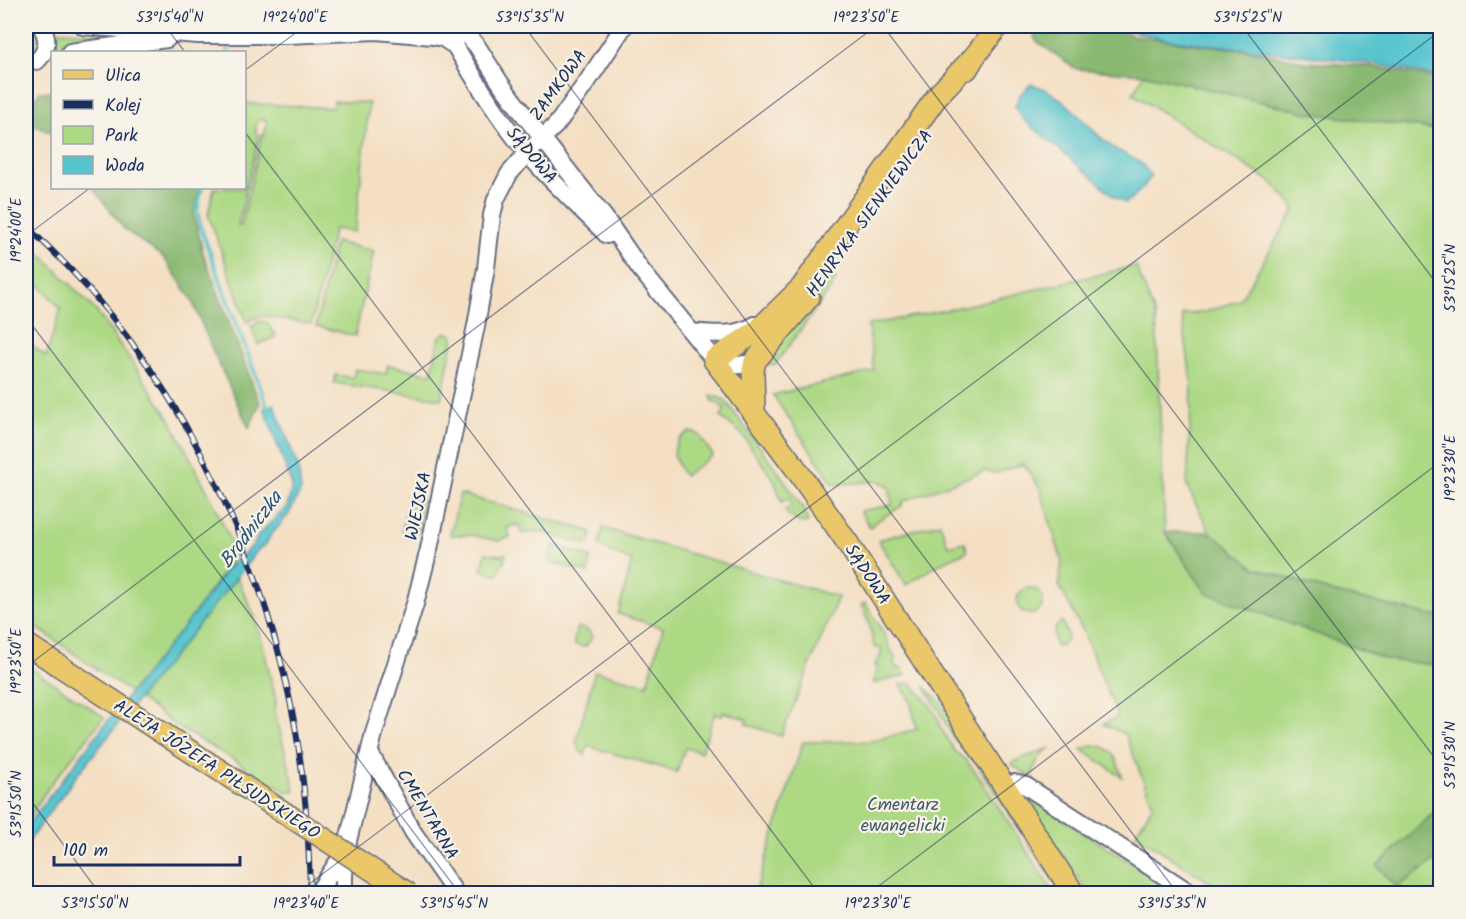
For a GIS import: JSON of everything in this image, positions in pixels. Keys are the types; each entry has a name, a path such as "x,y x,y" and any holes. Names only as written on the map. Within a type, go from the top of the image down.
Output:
{"main road":[{"name":"HENRYKA SIENKIEWICZA","path":"714,360 757,331 828,261 875,195 938,95 974,57 998,26"},
{"name":"HENRYKA SIENKIEWICZA","path":"755,361 812,294 828,261"},
{"name":"SĄDOWA","path":"714,360 754,411 847,542 1074,894"},
{"path":"754,411 753,370 755,361"},
{"name":"ALEJA JÓZEFA PIŁSUDSKIEGO","path":"26,644 409,894"}],"street":[{"path":"38,61 43,55 47,41 41,26"},
{"path":"83,26 198,35 433,32"},
{"path":"376,31 393,26"},
{"name":"SĄDOWA","path":"454,26 477,46 501,84 605,218 641,270 714,360"},
{"path":"468,26 477,46"},
{"name":"ZAMKOWA","path":"543,138 590,79 624,26"},
{"name":"SĄDOWA","path":"433,32 455,46 489,100 544,172 641,270"},
{"path":"78,51 198,35"},
{"name":"WIEJSKA","path":"344,894 346,849 374,733 415,604 429,549 476,326 492,215 502,185 509,174 543,138"},
{"name":"HENRYKA SIENKIEWICZA","path":"692,332 721,334 743,332 776,313"},
{"path":"714,360 721,364 734,366 755,361"},
{"name":"CMENTARNA","path":"370,753 413,832 456,894"},
{"path":"1006,788 1014,783 1026,786 1192,894"},
{"path":"316,894 346,849"}],"green space":[{"path":"1033,26 1108,26 1132,35 1248,50 1305,62 1369,66 1440,79 1440,130 1309,113 1144,74 1076,69 1035,40"},
{"path":"51,30 106,34 107,36 53,48"},
{"path":"26,33 36,35 40,46 33,55 26,58"},
{"path":"1144,74 1309,113 1440,130 1440,616 1339,594 1255,568 1210,532 1187,486 1192,386 1182,315 1205,312 1240,300 1295,209 1273,183 1133,94"},
{"path":"39,92 51,92 51,133 27,123"},
{"path":"334,101 369,103 355,232 334,229 311,324 263,316 247,323 208,214 214,189 246,189 246,103 333,108","holes":["262,119 267,121 264,136 262,135 241,226 238,226 259,135 256,133 256,124"]},
{"path":"94,189 200,189 194,215 203,253 260,404 249,428 191,298 164,258 124,229"},
{"path":"26,241 97,312 132,362 170,419 218,512 236,555 190,619 131,693 26,620 26,340 46,357 61,309 26,270"},
{"path":"335,242 374,251 355,336 316,326"},
{"path":"1136,266 1156,317 1165,532 1206,593 1388,660 1440,665 1440,807 1377,866 1397,887 1440,857 1440,893 1226,893 1135,834 1153,805 1125,734 1103,724 1118,717 1083,631 1059,585 1062,561 1040,489 1024,464 996,473 985,471 904,501 902,506 870,527 860,511 892,505 889,486 878,481 834,485 773,395 874,371 868,325 955,308"},
{"path":"830,278 836,278 831,288 775,365 766,365 763,361"},
{"path":"262,321 268,323 276,336 258,345 251,326"},
{"path":"444,333 449,333 454,337 441,399 334,383 336,375 353,378 355,369 386,374 388,365 431,374 439,338"},
{"path":"711,395 725,400 805,511 808,523 789,516 785,510 792,505 789,498 782,502 774,480 741,433 721,417 725,408 712,400"},
{"path":"690,432 698,434 713,455 684,476 674,454 680,439"},
{"path":"460,494 592,532 590,542 585,544 536,531 522,534 518,524 507,528 510,537 498,541 472,535 450,535"},
{"path":"409,498 425,501 418,532 413,533 402,531"},
{"path":"940,523 948,546 965,542 967,551 941,563 906,585 878,540"},
{"path":"603,528 838,597 781,736 746,724 747,719 723,712 722,716 715,713 701,752 685,748 677,772 588,746 585,755 581,752 576,743 595,671 647,685 663,628 618,614 632,561 599,545"},
{"path":"1165,532 1210,532 1255,568 1339,594 1440,616 1440,665 1388,660 1206,593"},
{"path":"553,545 591,557 588,573 550,562"},
{"path":"486,553 506,554 498,575 481,570"},
{"path":"237,577 254,615 276,700 275,712 295,790 288,793 181,729 139,698"},
{"path":"1030,588 1039,592 1043,601 1039,610 1030,614 1021,610 1017,601 1021,592"},
{"path":"865,603 881,628 896,660 893,663 897,669 901,667 906,676 873,684 877,666 875,666 882,649 874,647 869,623 861,605"},
{"path":"1062,621 1068,635 1065,644 1056,646 1054,632 1056,626"},
{"path":"577,627 588,631 592,637 583,647 575,645"},
{"path":"26,665 104,717 48,788 26,822"},
{"name":"Cmentarz ewangelicki","path":"911,683 931,706 954,750 967,761 979,777 1054,893 755,893 803,742 872,741 917,729 910,700 900,685"},
{"path":"924,686 939,700 1064,893 1061,893 975,761 953,738"},
{"path":"1095,745 1111,752 1117,760 1122,777 1081,749"},
{"path":"1050,748 1038,761 1032,778 1012,763 1015,761"},
{"path":"1031,801 1035,801 1178,893 1088,893 1028,806"},
{"path":"1440,807 1440,857 1397,887 1377,866"}],"water":[{"path":"1114,26 1415,26 1440,28 1440,77 1375,64 1164,39"},
{"path":"1031,84 1063,101 1111,146 1142,165 1151,176 1133,198 1125,203 1116,198 1023,119 1015,106 1020,95"},
{"path":"274,404 298,466 301,490 289,514 73,780 26,847 26,829 30,822 112,715 229,567 254,544 259,534 287,507 292,485 264,408"}],"waterway":[{"name":"Brodniczka","path":"228,51 229,47"},
{"name":"Brodniczka","path":"202,189 197,210 201,229 269,411"}],"railway":[{"path":"26,226 77,276 123,332 165,391 201,454 232,520 259,587 280,656 295,726 306,810 310,894"}]}
